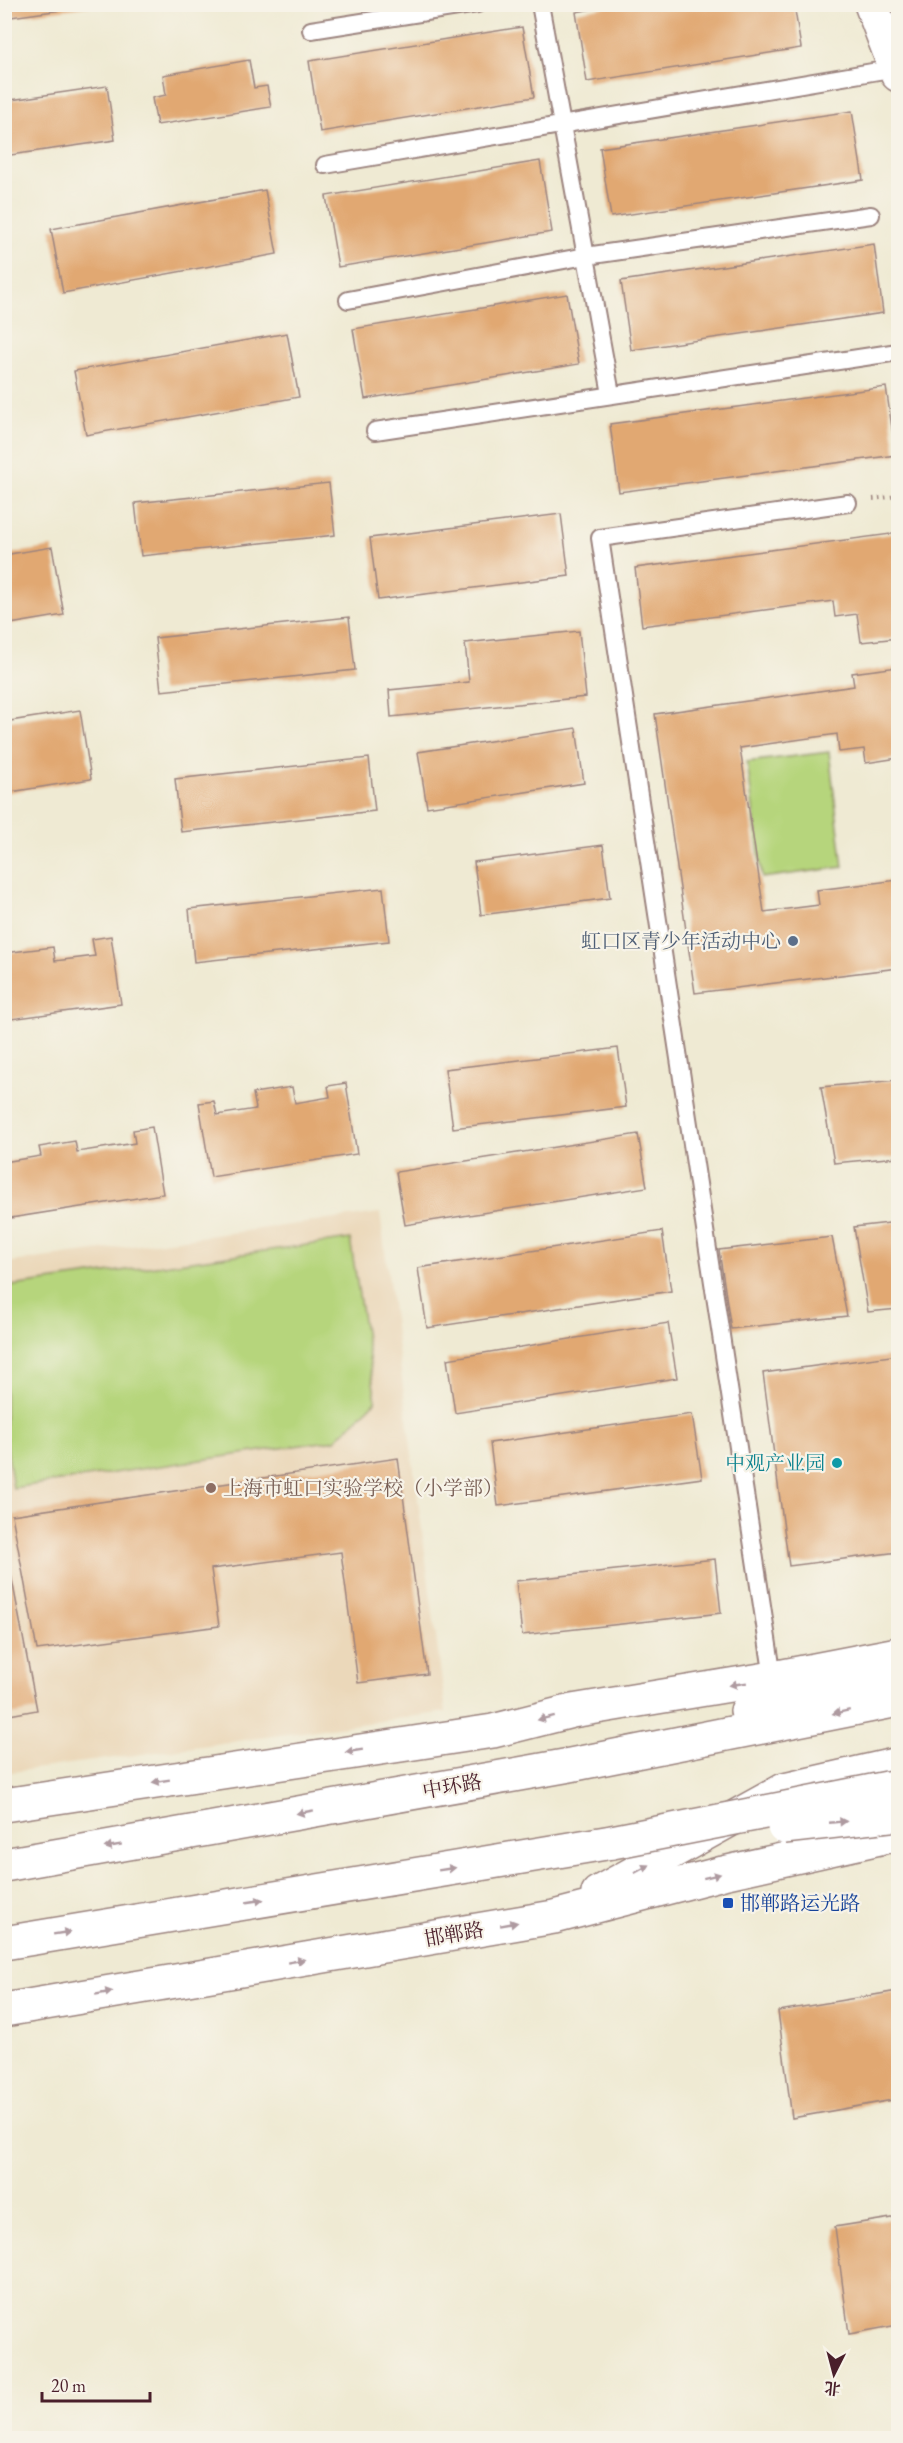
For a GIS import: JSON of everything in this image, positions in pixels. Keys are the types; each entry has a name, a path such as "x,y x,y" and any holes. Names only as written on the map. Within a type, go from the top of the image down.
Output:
{"main road":[{"path":"871,4 897,71"},
{"path":"4,1805 493,1731 572,1711 773,1678 898,1654"},
{"path":"507,1776 898,1668"},
{"name":"中环路","path":"4,1865 507,1776 898,1700"},
{"path":"554,1917 784,1790 898,1764"},
{"path":"4,1943 612,1842 898,1786"},
{"path":"612,1842 847,1822 898,1814"},
{"name":"邯郸路","path":"4,2010 554,1917 723,1873 898,1834"}],"lane":[{"path":"311,30 477,4"},
{"path":"540,4 611,394"},
{"path":"326,165 562,124 897,71"},
{"path":"348,300 586,256 871,215"},
{"path":"375,431 898,352"},
{"path":"773,1678 600,538 849,503"}],"shaded area":[{"name":"上海市虹口实验学校（小学部）","path":"380,1213 446,1712 5,1773 4,1263"}],"green space":[{"path":"829,752 843,867 762,878 747,762"},
{"path":"350,1239 376,1401 335,1440 13,1488 5,1435 5,1287"}],"building":[{"path":"4,4 90,4 90,6 4,18"},
{"path":"620,4 794,4 801,48 587,82 576,12"},
{"path":"522,27 534,97 320,132 309,61"},
{"path":"249,60 254,88 267,86 271,107 157,125 152,98 166,95 163,75"},
{"path":"107,86 115,140 4,156 4,101"},
{"path":"852,111 863,180 611,217 600,148"},
{"path":"540,161 552,232 338,267 326,196"},
{"path":"265,190 277,254 63,293 51,229"},
{"path":"874,244 883,313 631,350 621,281"},
{"path":"567,294 579,364 365,399 353,329"},
{"path":"287,333 299,397 86,435 74,371"},
{"path":"886,387 896,455 619,492 610,424"},
{"path":"329,483 335,535 141,556 135,503"},
{"path":"561,514 569,576 378,600 370,538"},
{"path":"898,533 898,638 861,642 857,614 835,617 833,601 642,626 635,568"},
{"path":"52,547 64,615 4,625 4,555"},
{"path":"349,617 355,670 161,691 155,638"},
{"path":"579,631 586,697 391,717 389,690 469,682 465,643"},
{"path":"898,667 898,758 866,763 864,749 839,752 837,734 740,748 764,912 819,905 817,890 898,880 898,968 695,993 655,714 854,686 852,673"},
{"path":"80,710 91,779 4,793 4,722"},
{"path":"576,728 584,783 427,807 418,752"},
{"path":"369,758 375,811 181,832 175,779"},
{"path":"603,845 610,898 481,915 474,862"},
{"path":"383,888 389,941 194,962 189,909"},
{"path":"111,936 121,1004 4,1020 4,953 53,947 55,961 95,956 92,939"},
{"path":"618,1048 626,1107 453,1128 445,1069"},
{"path":"898,1080 898,1157 834,1163 821,1087"},
{"path":"346,1083 357,1154 211,1177 199,1103 214,1101 217,1115 256,1109 253,1093 292,1087 295,1103 330,1097 328,1086"},
{"path":"152,1127 163,1194 4,1219 4,1162 41,1156 39,1147 75,1141 77,1152 135,1143 133,1130"},
{"path":"638,1134 647,1187 405,1225 396,1172"},
{"path":"898,1222 898,1309 868,1312 854,1227"},
{"path":"662,1231 671,1291 427,1328 418,1268"},
{"path":"832,1237 847,1316 731,1329 719,1250"},
{"path":"668,1323 677,1378 455,1413 447,1359"},
{"name":"中观产业园","path":"898,1355 898,1552 789,1566 763,1373"},
{"path":"692,1414 702,1478 498,1506 490,1443"},
{"path":"398,1458 427,1674 358,1683 341,1552 211,1569 219,1626 37,1650 12,1515"},
{"path":"4,1538 37,1710 4,1716"},
{"path":"715,1559 721,1613 522,1635 516,1581"},
{"path":"898,1991 898,2099 792,2118 778,2011"},
{"path":"898,2217 898,2325 849,2334 835,2227"}],"place":[{"name":"虹口区青少年活动中心","path":"793,941"},
{"name":"中观产业园","path":"837,1463"},
{"name":"上海市虹口实验学校（小学部）","path":"211,1488"},
{"name":"邯郸路运光路","path":"728,1903"}]}
